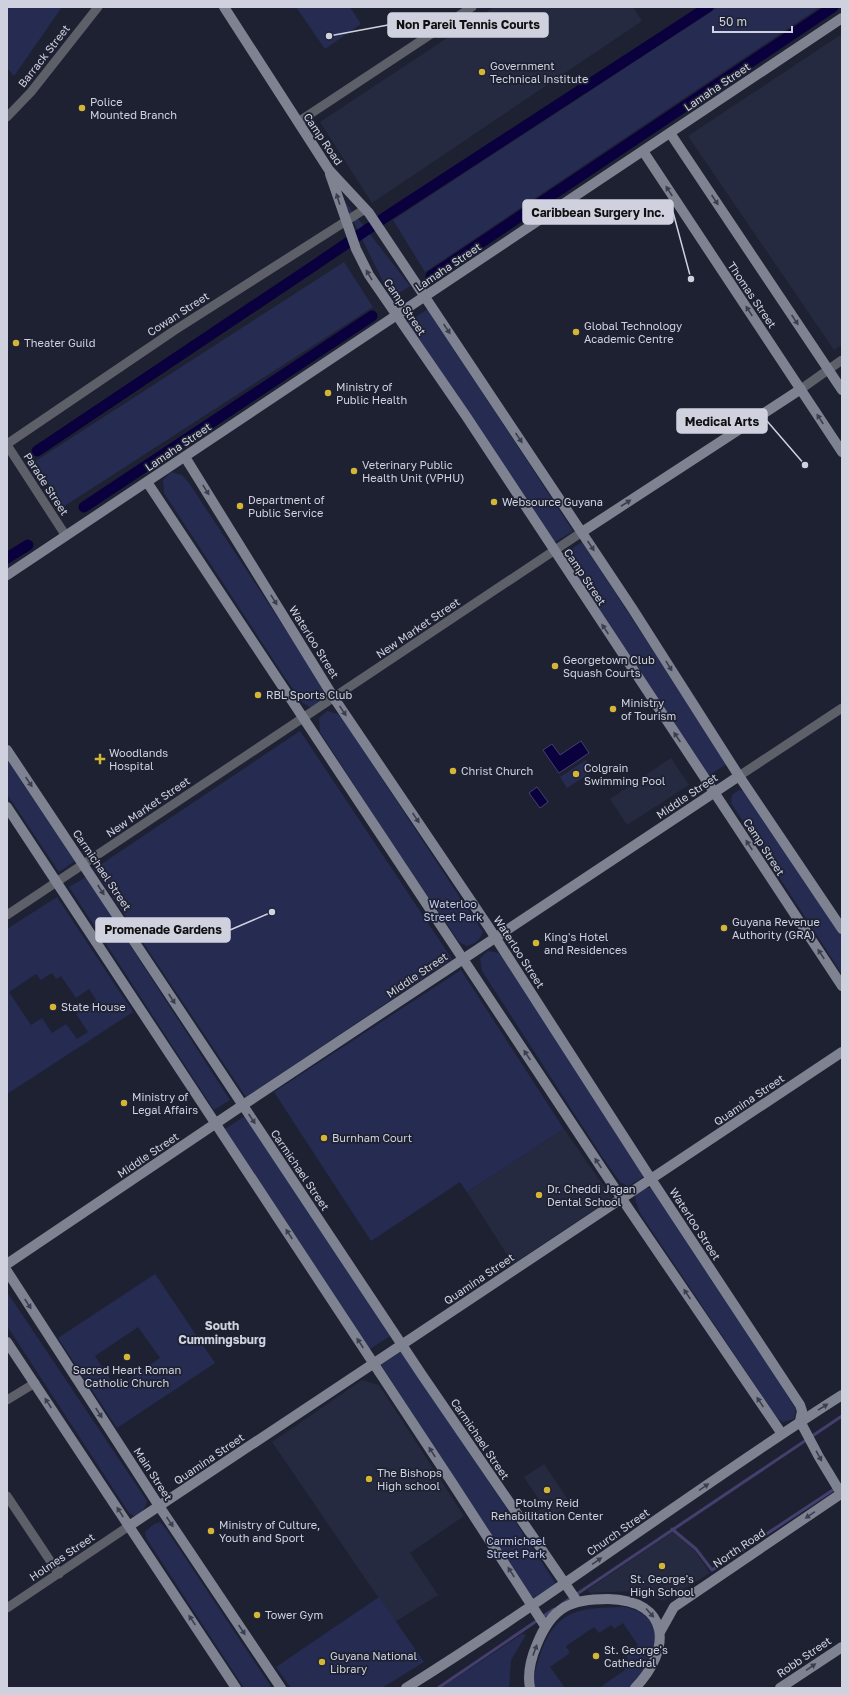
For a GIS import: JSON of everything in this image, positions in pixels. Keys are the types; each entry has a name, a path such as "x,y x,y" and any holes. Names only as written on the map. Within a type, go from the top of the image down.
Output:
{"street":[{"name":"Barrack Street","path":"7,117 32,92 98,7"},
{"name":"Camp Road","path":"224,7 329,170 367,211 423,293"},
{"path":"298,122 472,7"},
{"name":"Lamaha Street","path":"7,575 185,457 423,293 643,151 842,18"},
{"name":"Thomas Street","path":"670,133 842,390"},
{"name":"Thomas Street","path":"643,151 842,452"},
{"name":"Camp Street","path":"329,170 356,249 369,275 466,416 553,551 842,986"},
{"name":"Cowan Street","path":"7,444 175,330 347,225 367,211"},
{"name":"Camp Street","path":"423,293 632,608 739,776 842,929"},
{"name":"New Market Street","path":"7,915 842,360"},
{"name":"Parade Street","path":"7,444 66,536"},
{"name":"Waterloo Street","path":"185,457 334,698 495,938 800,1405 802,1412 800,1421"},
{"path":"147,482 622,1199 782,1434"},
{"name":"Middle Street","path":"7,1264 243,1105 842,708"},
{"name":"Carmichael Street","path":"7,750 476,1454 572,1594"},
{"path":"7,807 374,1363 542,1621"},
{"name":"Quamina Street","path":"129,1526 842,1052"},
{"name":"Main Street","path":"7,1271 159,1506 282,1688"},
{"path":"7,1342 236,1688"},
{"path":"7,1400 35,1383"},
{"name":"Church Street","path":"406,1688 416,1684 532,1605 572,1594 782,1434 842,1395"},
{"path":"800,1421 819,1457 842,1494"},
{"name":"North Road","path":"635,1688 643,1680 653,1661 660,1642 660,1632 674,1607 842,1494"},
{"path":"7,1496 59,1574"},
{"name":"Holmes Street","path":"7,1608 129,1526"},
{"path":"530,1688 529,1673 531,1661 542,1621 558,1612 572,1594 618,1599 636,1603 649,1612 655,1620 660,1632"},
{"name":"Robb Street","path":"780,1688 842,1647"}],"shaded area":[{"name":"Government Technical Institute","path":"494,7 633,7 642,21 372,203 320,122"},
{"path":"842,34 842,345 834,350 688,136"},
{"path":"581,741 589,753 559,773 543,750 552,744 560,755"},
{"path":"671,758 689,785 627,825 610,799"},
{"path":"537,787 548,802 540,808 529,793"},
{"name":"Dr. Cheddi Jagan Dental School","path":"564,1129 612,1198 513,1264 467,1192"},
{"name":"The Bishops High school","path":"362,1380 379,1385 464,1516 410,1553 438,1595 395,1622 272,1442"},
{"name":"Ptolmy Reid Rehabilitation Center","path":"544,1464 571,1504 543,1522 537,1512 544,1507 524,1477"},
{"path":"673,1532 694,1550 710,1573 664,1601 633,1591 590,1593 587,1590"}],"green space":[{"path":"7,7 62,7 14,76 7,68"},
{"path":"296,7 350,7 361,24 325,49"},
{"path":"718,7 820,7 425,272 393,220"},
{"path":"342,198 410,286 391,298"},
{"path":"344,262 373,307 63,507 34,462"},
{"path":"428,309 573,531 555,542 407,323"},
{"path":"171,472 182,475 189,483 327,693 325,699 311,708 303,703 286,679 164,493 163,480"},
{"path":"582,542 727,764 709,775 561,556"},
{"name":"Waterloo Street Park","path":"327,711 338,714 345,722 483,932 479,940 475,943 467,946 459,942 389,839 320,732 319,718"},
{"path":"300,731 452,959 246,1097 94,869"},
{"path":"7,759 75,861 59,872 7,794"},
{"name":"Colgrain Swimming Pool","path":"586,760 593,771 567,788 560,777"},
{"path":"739,790 747,792 842,936 842,974 731,803 732,795"},
{"path":"86,877 230,1100 214,1110 69,887"},
{"path":"57,897 133,1012 7,1094 7,929","holes":["52,973 56,979 61,976 76,998 89,989 96,1000 76,1014 88,1032 77,1039 66,1024 52,1033 42,1018 31,1025 9,992 36,974 41,980"]},
{"name":"Waterloo Street Park","path":"488,951 499,953 506,962 644,1172 642,1178 628,1186 620,1182 603,1158 482,971 480,958"},
{"path":"461,970 564,1129 467,1192 460,1182 371,1241 274,1092"},
{"path":"245,1116 390,1336 370,1349 225,1129"},
{"path":"644,1188 651,1188 660,1195 796,1409 794,1419 783,1422 777,1418 640,1213 635,1195"},
{"path":"155,1274 215,1363 117,1428 58,1338","holes":["138,1327 160,1358 116,1388 95,1356"]},
{"path":"7,1292 147,1501 139,1514 134,1516 129,1513 7,1326"},
{"name":"Carmichael Street Park","path":"403,1350 556,1584 533,1598 381,1365"},
{"path":"160,1522 272,1688 244,1688 146,1538 145,1532 154,1524"},
{"path":"379,1597 424,1662 382,1688 291,1688 276,1667"},
{"path":"624,1607 639,1612 649,1620 654,1630 655,1642 652,1654 646,1666 639,1678 629,1688 599,1688 625,1670 621,1664 628,1659 625,1654 638,1645 623,1623 614,1629 611,1625 599,1633 594,1627 566,1646 570,1653 550,1667 565,1688 534,1688 537,1665 547,1637 563,1619 573,1613 584,1610"},
{"path":"522,1634 526,1635 511,1660 509,1688 441,1688"}],"waterway":[{"path":"37,451 387,216 708,7"},
{"path":"431,276 833,7"},
{"path":"84,507 372,316"},
{"path":"7,558 28,545"},
{"path":"562,1604 842,1416"},
{"path":"672,1529 696,1549 712,1570 842,1484"},
{"path":"438,1688 554,1609"}],"place":[{"name":"Non Pareil Tennis Courts","path":"329,36"},
{"name":"Government Technical Institute","path":"482,72"},
{"name":"Police Mounted Branch","path":"82,108"},
{"name":"Caribbean Surgery Inc.","path":"691,279"},
{"name":"Global Technology Academic Centre","path":"576,332"},
{"name":"Theater Guild","path":"16,343"},
{"name":"Ministry of Public Health","path":"328,393"},
{"name":"Medical Arts","path":"805,465"},
{"name":"Veterinary Public Health Unit (VPHU)","path":"354,471"},
{"name":"Websource Guyana","path":"494,502"},
{"name":"Department of Public Service","path":"240,506"},
{"name":"Georgetown Club Squash Courts","path":"555,666"},
{"name":"RBL Sports Club","path":"258,695"},
{"name":"Ministry of Tourism","path":"613,709"},
{"name":"Woodlands Hospital","path":"100,759"},
{"name":"Christ Church","path":"453,771"},
{"name":"Colgrain Swimming Pool","path":"576,774"},
{"name":"Promenade Gardens","path":"272,912"},
{"name":"Guyana Revenue Authority (GRA)","path":"724,928"},
{"name":"King's Hotel and Residences","path":"536,943"},
{"name":"State House","path":"53,1007"},
{"name":"Ministry of Legal Affairs","path":"124,1103"},
{"name":"Burnham Court","path":"324,1138"},
{"name":"Dr. Cheddi Jagan Dental School","path":"539,1195"},
{"name":"Sacred Heart Roman Catholic Church","path":"127,1357"},
{"name":"The Bishops High school","path":"369,1479"},
{"name":"Ptolmy Reid Rehabilitation Center","path":"547,1490"},
{"name":"Ministry of Culture, Youth and Sport","path":"211,1531"},
{"name":"St. George's High School","path":"662,1566"},
{"name":"Tower Gym","path":"257,1615"},
{"name":"St. George's Cathedral","path":"596,1656"},
{"name":"Guyana National Library","path":"322,1662"}],"district":[{"name":"South Cummingsburg","path":"222,1333"}]}
